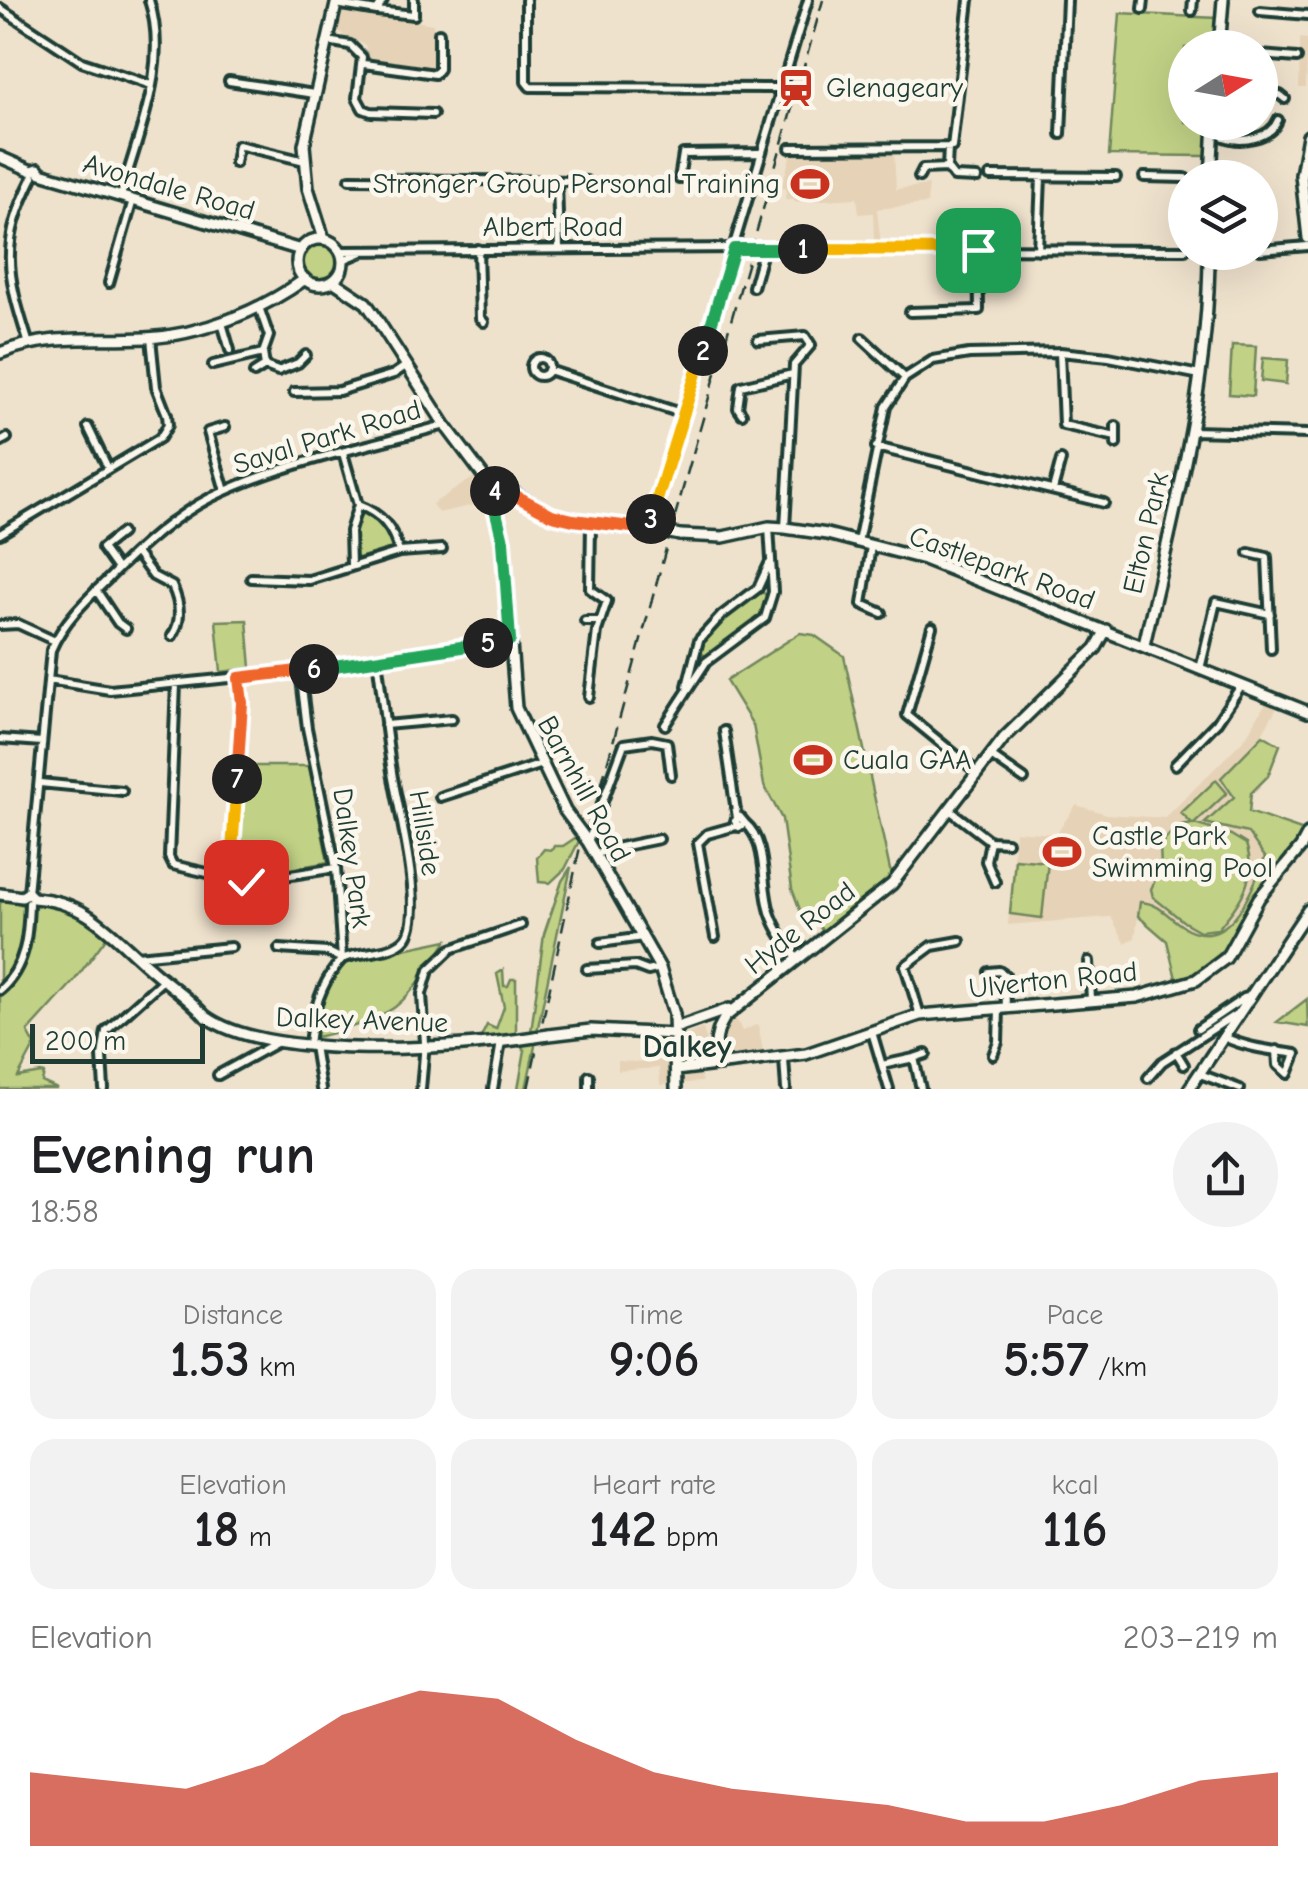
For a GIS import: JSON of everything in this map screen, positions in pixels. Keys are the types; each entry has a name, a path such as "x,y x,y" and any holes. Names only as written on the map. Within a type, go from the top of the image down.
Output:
{"street":[{"path":"121,196 152,85 159,42 149,0"},
{"path":"377,11 382,0"},
{"path":"320,239 299,253 299,270 305,279 317,285 336,278 342,255 320,239 305,161 306,130 335,1 414,15 414,0"},
{"path":"526,0 526,82 530,86 778,88"},
{"path":"648,529 734,249 778,88 808,0"},
{"path":"790,148 952,146 969,0"},
{"path":"1061,134 1067,0"},
{"path":"1192,11 1193,0"},
{"path":"1220,30 1222,0"},
{"path":"0,8 82,62 152,85"},
{"path":"1260,11 1308,14"},
{"path":"364,64 435,74 439,69 439,33"},
{"path":"327,41 358,50 364,64 357,98 362,108 372,112 432,114"},
{"path":"1278,56 1297,58"},
{"path":"229,81 314,94"},
{"path":"1278,95 1285,99"},
{"path":"1308,137 1308,238"},
{"path":"235,162 238,145 305,161"},
{"path":"948,146 948,168 954,177 977,178"},
{"path":"679,179 683,154 692,151 759,153"},
{"name":"Avondale Road","path":"0,157 34,174 243,231 299,253"},
{"path":"920,177 924,169 948,168"},
{"path":"28,342 4,242 34,174"},
{"path":"990,176 1116,177"},
{"path":"1038,250 1041,177"},
{"path":"1144,177 1168,178"},
{"path":"350,179 586,182"},
{"path":"557,181 559,248"},
{"path":"109,283 134,200"},
{"path":"1278,248 1308,246"},
{"name":"Albert Road","path":"342,255 559,248 1168,250"},
{"path":"754,287 762,248"},
{"path":"478,249 480,318 484,322"},
{"path":"910,312 979,310 978,250"},
{"name":"Elton Park","path":"1144,646 1192,431 1208,309 1208,270"},
{"name":"Barnhill Road","path":"336,278 373,313 444,425 492,486 503,541 516,708 565,811 588,842 660,968 675,1031"},
{"path":"0,352 28,342 151,338 222,322 305,279"},
{"path":"259,306 270,336 263,352 265,366"},
{"path":"222,322 230,350"},
{"path":"742,414 738,404 741,386 793,371 810,350 810,339 805,336 758,340"},
{"path":"0,534 160,438 168,425 156,387 151,338"},
{"path":"862,338 906,378"},
{"path":"213,365 263,352"},
{"path":"1060,352 1063,425 1116,440 1116,426"},
{"path":"858,543 886,407 906,378 921,366 947,356 1060,352 1110,357 1200,375"},
{"path":"254,372 265,366 278,371 306,356"},
{"path":"294,392 333,392 394,374 407,366"},
{"path":"548,370 684,414"},
{"path":"786,528 793,371"},
{"name":"Saval Park Road","path":"0,990 14,974 24,952 48,680 55,641 117,569 192,508 284,469 444,425"},
{"path":"88,427 108,468"},
{"path":"225,427 208,432 225,491"},
{"path":"1192,431 1308,434"},
{"path":"876,446 1104,503"},
{"path":"343,453 358,505 350,531 351,565"},
{"path":"1053,490 1060,460"},
{"name":"Castlepark Road","path":"492,486 552,515 591,522 722,537 769,527 786,528 945,566 1308,712"},
{"path":"358,505 388,525 399,552"},
{"path":"588,697 607,601 590,589 591,522"},
{"path":"665,725 706,662 765,618 772,592 769,527"},
{"path":"117,569 102,548 121,533"},
{"path":"871,546 862,604 882,614"},
{"path":"251,578 309,580 399,552 442,550"},
{"path":"136,553 153,576 172,586 180,618 172,636"},
{"path":"1249,553 1268,557 1272,649"},
{"path":"686,692 699,640 758,588 771,561"},
{"path":"758,588 772,592"},
{"path":"96,590 118,624 126,629"},
{"path":"1200,668 1216,602 1270,614"},
{"path":"585,621 601,622"},
{"path":"0,625 18,624 55,641"},
{"path":"932,627 907,716 978,773"},
{"name":"Hyde Road","path":"675,1031 735,1006 892,884 991,756 1024,717 1098,644 1106,630"},
{"path":"48,680 110,690 300,671 510,640"},
{"path":"694,657 706,662"},
{"name":"Hillside","path":"342,960 396,946 412,926 409,857 377,658"},
{"name":"Dalkey Park","path":"300,671 307,728 336,868 342,960 316,1004 311,1045"},
{"path":"230,880 242,703 239,678"},
{"path":"176,684 170,860 178,868 246,882 336,868"},
{"path":"1175,765 1217,722 1241,686"},
{"path":"385,725 452,719"},
{"path":"724,731 739,822 755,832 770,910 781,936 798,960"},
{"path":"0,739 42,742"},
{"path":"588,842 624,744 652,740 667,743 671,775"},
{"path":"991,756 1024,778"},
{"path":"440,797 542,764"},
{"path":"40,783 122,791"},
{"path":"951,812 990,841 1007,842"},
{"path":"715,937 698,842 739,822"},
{"name":"Ulverton Road","path":"701,1068 784,1059 920,1015 1136,996 1196,980 1219,966 1260,898 1308,834"},
{"path":"595,856 610,848 659,839"},
{"path":"990,841 986,861 995,882"},
{"name":"Dalkey Avenue","path":"0,894 59,901 84,910 216,1024 277,1042 424,1046 501,1042 591,1030 675,1031"},
{"path":"1189,1089 1308,910"},
{"path":"435,1082 421,1085 422,994 428,970 451,949 520,926"},
{"path":"600,943 643,937"},
{"path":"920,1015 905,966 932,946 960,941"},
{"path":"137,956 231,947"},
{"path":"279,949 328,952 342,960"},
{"path":"1088,961 1091,1000"},
{"path":"587,969 660,968"},
{"path":"989,972 1000,970 1005,975 998,1042 993,1055"},
{"path":"104,1089 102,1056 106,1031 164,979"},
{"path":"1198,1029 1252,996"},
{"name":"Hyde Road","path":"715,1049 716,1036 735,1006"},
{"path":"1148,1078 1176,1052 1240,1012"},
{"path":"700,1021 712,1026 716,1036"},
{"path":"675,1031 676,1089"},
{"path":"871,1031 888,1089"},
{"path":"1224,1037 1244,1046 1276,1050"},
{"path":"218,1075 277,1042"},
{"path":"493,1089 501,1042"},
{"path":"311,1045 321,1089"},
{"path":"676,1070 701,1068 715,1049"},
{"path":"715,1049 720,1061 733,1065"},
{"path":"1176,1052 1184,1065"},
{"path":"882,1066 926,1054"},
{"path":"914,1058 921,1089"},
{"path":"784,1059 786,1089"},
{"path":"1200,1074 1240,1089"},
{"path":"588,1089 589,1076"}],"shaded area":[{"path":"343,9 433,24 433,72 370,63 365,45 338,30"},
{"path":"1300,38 1308,39 1306,88 1299,88"},
{"path":"792,150 894,151 896,189 929,185 927,204 877,209 881,245 874,245 873,213 859,214 857,198 794,202 785,199 786,189 781,188"},
{"path":"476,476 489,502 438,513 432,504"},
{"path":"1268,699 1279,704 1257,743 1221,778 1234,796 1206,823 1249,833 1265,857 1256,881 1220,933 1201,936 1153,903 1140,903 1135,938 1125,943 1111,917 1008,925 1015,831 1056,834 1076,805 1107,814 1165,818 1245,738"},
{"path":"734,1013 742,1031 758,1024 764,1056 724,1058 722,1036"},
{"path":"703,1028 709,1049 698,1058 702,1082 660,1085 659,1068 618,1071 618,1061 639,1062 649,1055 668,1056 670,1035"}],"green space":[{"path":"1120,13 1216,18 1215,30 1168,30 1168,140 1207,140 1206,156 1109,155"},
{"path":"319,243 333,248 338,262 333,276 319,281 305,276 300,262 305,248"},
{"path":"1232,345 1256,346 1253,396 1229,394"},
{"path":"1263,358 1288,360 1286,384 1261,381"},
{"path":"366,511 390,532 395,547 359,558 355,551 355,529 361,513"},
{"path":"759,591 769,596 761,620 709,657 702,654 701,646 723,618"},
{"path":"247,620 251,668 221,672 216,621"},
{"name":"Cuala GAA","path":"800,633 814,635 844,656 894,875 849,909 825,934 810,914 803,918 792,889 782,819 764,785 753,725 726,681"},
{"path":"1263,735 1280,745 1268,776 1251,793 1249,812 1307,832 1267,878 1220,953 1177,983 1167,941 1138,916 1140,902 1157,907 1181,925 1212,933 1225,927 1245,903 1265,857 1248,833 1205,823 1234,797 1221,778"},
{"path":"243,766 309,766 328,862 246,877 236,874"},
{"path":"1216,780 1227,793 1194,824 1231,835 1246,844 1250,869 1240,900 1218,929 1200,931 1153,897 1151,889 1161,867 1160,846 1176,827 1192,824 1181,813"},
{"path":"580,839 565,869 550,883 539,882 537,858 544,849 552,850"},
{"path":"1015,859 1048,862 1042,918 1010,914"},
{"path":"571,867 537,1032 531,1032 544,934 562,881"},
{"path":"17,901 23,906 65,906 109,934 28,1032 35,1045 18,1077 41,1073 42,1082 57,1089 0,1089 0,902"},
{"path":"447,940 424,976 395,1007 356,1025 314,1037 323,996 347,961"},
{"path":"503,970 504,986 516,979 516,1029 514,1036 484,1040 487,1025 496,1029 504,1007 497,974"},
{"path":"1307,999 1308,1027 1277,1022"},
{"path":"536,1041 526,1089 518,1089 525,1050 517,1043"}],"railway":[{"path":"589,830 823,0"},
{"path":"528,1089 580,847"}],"place":[{"name":"Glenageary","path":"796,88"},
{"name":"Stronger Group Personal Training","path":"810,184"},
{"name":"Cuala GAA","path":"813,760"},
{"name":"Castle Park Swimming Pool","path":"1062,852"}],"district":[{"name":"Dalkey","path":"687,1046"}],"route":[{"path":"246,882 230,880 242,703 239,678 510,640 503,541 491,492 497,486 552,515 648,529 734,249 978,250"}]}
